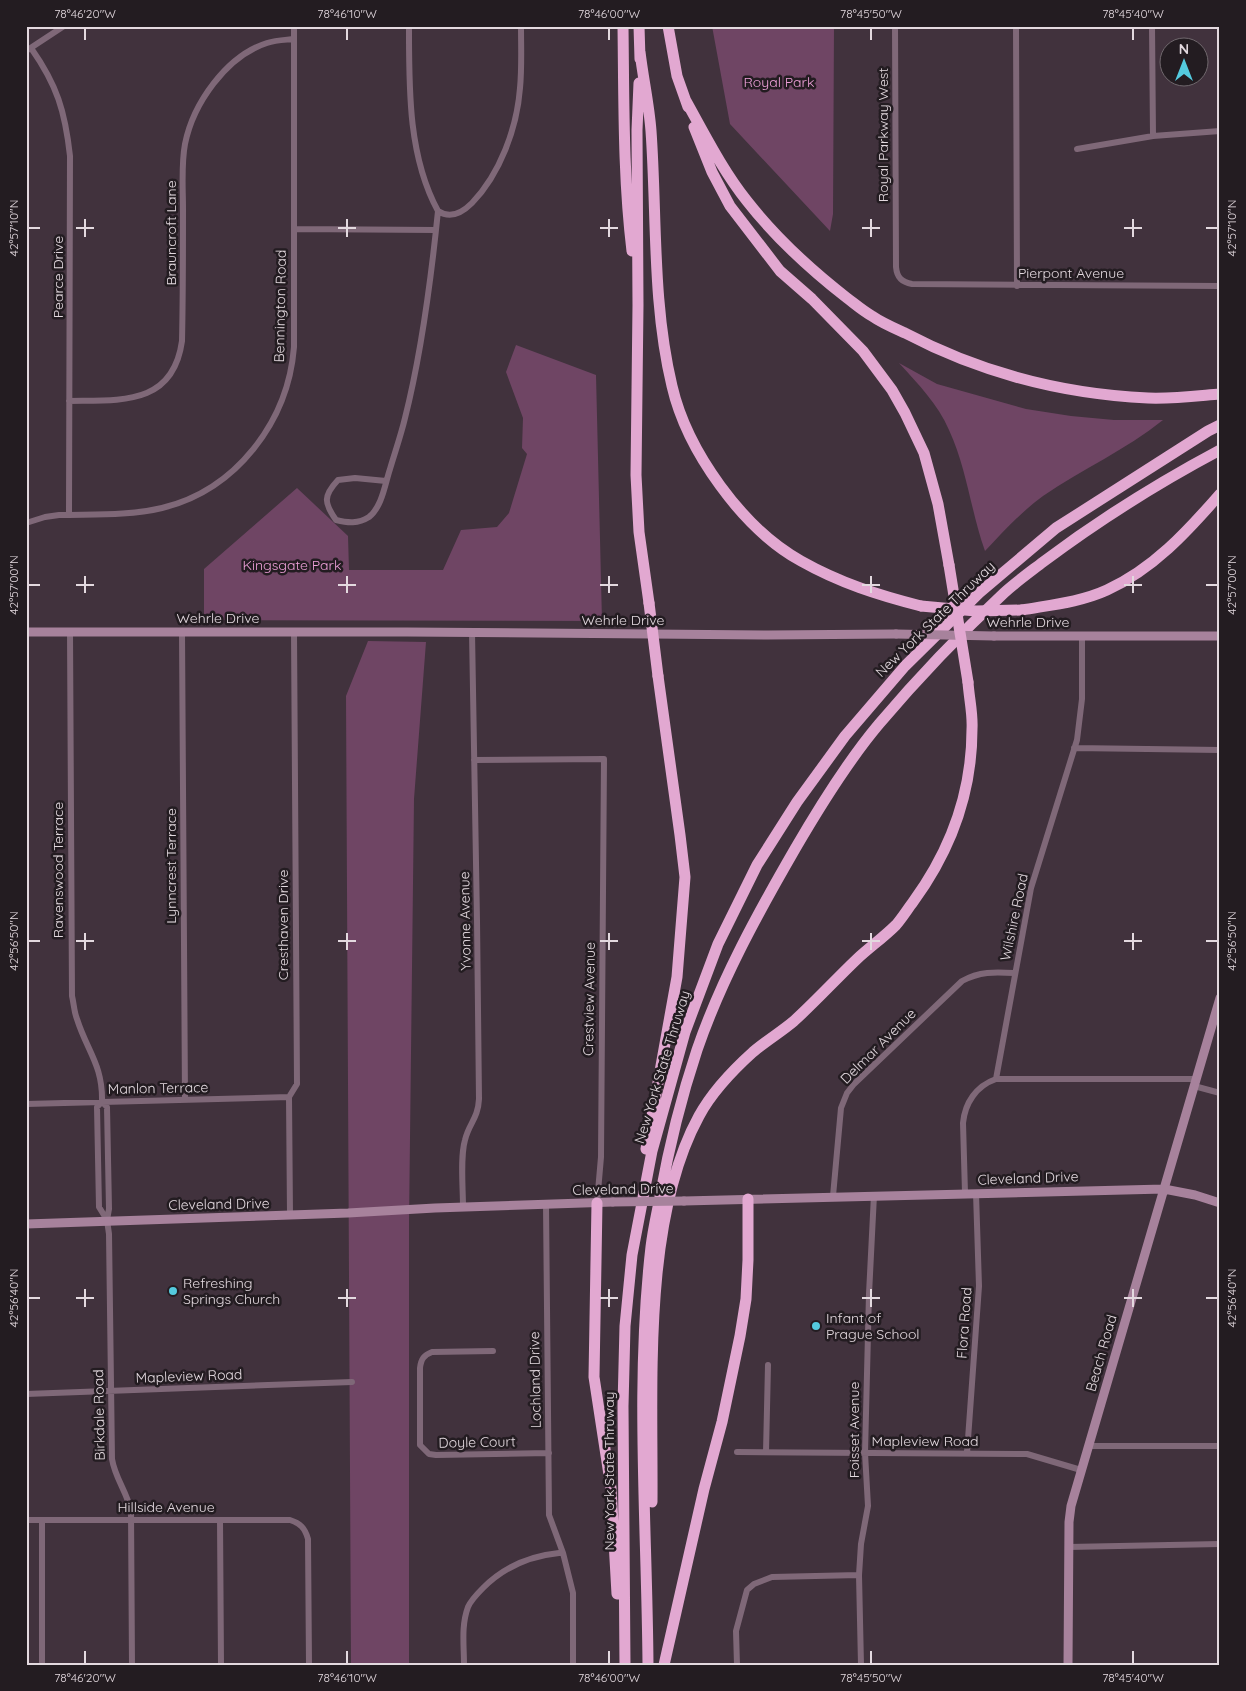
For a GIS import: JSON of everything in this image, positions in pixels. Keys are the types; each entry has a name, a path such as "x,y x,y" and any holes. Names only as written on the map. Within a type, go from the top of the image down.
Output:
{"highway":[{"path":"623,26 626,179 638,305"},
{"path":"639,26 636,475 639,532 684,877 677,977 646,1147 643,1192"},
{"path":"648,1591 652,1516 654,1310 661,1242 673,1179 686,1142 700,1114 720,1086 753,1052 793,1022 858,958 896,924 924,887 944,853 963,801 972,753 973,726 968,682 936,496 924,453 892,390 863,351 812,299 780,271 730,206 700,145 677,76 668,26"},
{"path":"640,52 650,128 664,345 672,388 685,424 704,461 721,488 768,537 800,561 841,581 875,594 921,606 976,611 1022,610 1073,601 1106,590 1139,573 1184,536 1220,494"},
{"path":"686,101 720,161 746,201 781,240 829,284 871,316 921,342 965,361 1009,376 1055,387 1108,395 1150,398 1220,394"},
{"name":"New York State Thruway","path":"623,1665 623,1406 625,1336 632,1255 652,1151 685,1032 718,944 757,865 797,802 845,736 912,659 979,593 1056,528 1220,425"},
{"name":"New York State Thruway","path":"648,1665 648,1591 642,1423 644,1340 651,1244 678,1111 695,1057 722,990 749,933 811,822 847,766 878,725 936,660 1006,591 1059,550 1142,494 1220,450"},
{"path":"664,1665 704,1489 722,1422 740,1336 746,1299 748,1199"},
{"path":"597,1203 594,1377 611,1488 623,1665"}],"street":[{"path":"29,49 64,26"},
{"name":"Bennington Road","path":"26,523 45,517 69,514 132,512 174,504 192,497 220,482 238,467 262,439 272,423 283,398 291,372 294,353 294,26"},
{"path":"409,26 411,105 415,140 430,196 438,211 443,215 454,215 468,208 486,185 505,150 514,124 520,90 520,26"},
{"name":"Royal Parkway West","path":"895,26 896,267 897,274 905,282 923,284"},
{"path":"1016,26 1017,286"},
{"path":"1152,26 1153,136"},
{"name":"Brauncroft Lane","path":"69,401 121,400 138,397 158,387 173,370 178,361 182,341 182,162 188,132 194,115 214,82 244,55 266,43 294,39"},
{"name":"Pearce Drive","path":"29,49 50,76 57,91 67,128 70,156 69,514"},
{"path":"1077,149 1153,136 1220,131"},
{"path":"386,481 355,478 338,480 328,490 327,507 336,520 353,524 370,516 380,502 405,420 412,388 426,310 438,211"},
{"path":"294,228 436,230"},
{"name":"Pierpont Avenue","path":"923,284 1220,286"},
{"name":"Wehrle Drive","path":"26,632 1220,636"},
{"name":"Ravenswood Terrace","path":"70,632 72,996 77,1020 97,1064 103,1084 102,1102 97,1107 99,1209 107,1220"},
{"name":"Lynncrest Terrace","path":"182,632 185,1100"},
{"name":"Cresthaven Drive","path":"290,1216 289,1097 296,1084 294,632"},
{"name":"Yvonne Avenue","path":"463,1207 464,1146 468,1132 476,1117 479,1099 472,632"},
{"name":"Wilshire Road","path":"996,1079 1031,888 1074,748 1082,699 1082,636"},
{"path":"1074,748 1220,750"},
{"name":"Crestview Avenue","path":"474,760 604,759 600,1157 597,1203"},
{"name":"Delmar Avenue","path":"832,1196 842,1108 847,1093 854,1084 962,981 971,976 988,972 1015,973"},
{"name":"Beach Road","path":"1068,1665 1069,1514 1220,998"},
{"path":"965,1193 964,1113 968,1103 981,1086 996,1079 1195,1082 1220,1093"},
{"name":"Manlon Terrace","path":"26,1104 289,1097"},
{"name":"Ravenswood Terrace","path":"102,1102 107,1107 107,1220"},
{"path":"98,1157 108,1157"},
{"name":"Cleveland Drive","path":"26,1224 107,1220 290,1216 546,1204 1164,1189 1220,1203"},
{"name":"Flora Road","path":"967,1453 979,1286 976,1193"},
{"name":"Foisset Avenue","path":"861,1665 859,1575 861,1544 868,1506 865,1453 874,1195"},
{"name":"Lochland Drive","path":"546,1204 549,1515 573,1593 573,1665"},
{"name":"Birkdale Road","path":"107,1220 109,1234 112,1459 117,1478 129,1500 131,1520 132,1665"},
{"name":"Doyle Court","path":"493,1351 432,1352 422,1359 420,1368 420,1445 429,1454 436,1455 549,1453"},
{"path":"766,1452 768,1365"},
{"name":"Mapleview Road","path":"26,1394 352,1382"},
{"path":"1088,1446 1220,1446"},
{"name":"Mapleview Road","path":"737,1452 1027,1454 1081,1470"},
{"name":"Hillside Avenue","path":"26,1520 290,1520 303,1527 308,1539 309,1665"},
{"path":"42,1520 42,1665"},
{"path":"220,1520 221,1665"},
{"path":"1068,1547 1220,1544"},
{"path":"464,1665 464,1625 469,1605 478,1593 489,1582 514,1565 529,1559 561,1553"},
{"path":"736,1665 736,1632 747,1590 754,1584 772,1576 859,1575"}],"green space":[{"name":"Royal Park","path":"712,26 834,26 833,214 830,231 730,124"},
{"name":"Kingsgate Park","path":"516,345 596,375 602,621 204,620 204,569 297,488 348,536 349,570 443,570 461,530 497,527 509,513 527,454 522,448 523,418 506,372"},
{"path":"899,363 937,384 1026,409 1114,420 1163,420 1134,441 1043,496 1005,529 985,551 965,475 949,430 933,403"},
{"path":"368,641 426,642 414,799 409,1223 409,1665 351,1665 346,696"}],"place":[{"name":"Refreshing Springs Church","path":"173,1291"},
{"name":"Infant of Prague School","path":"816,1326"}]}
